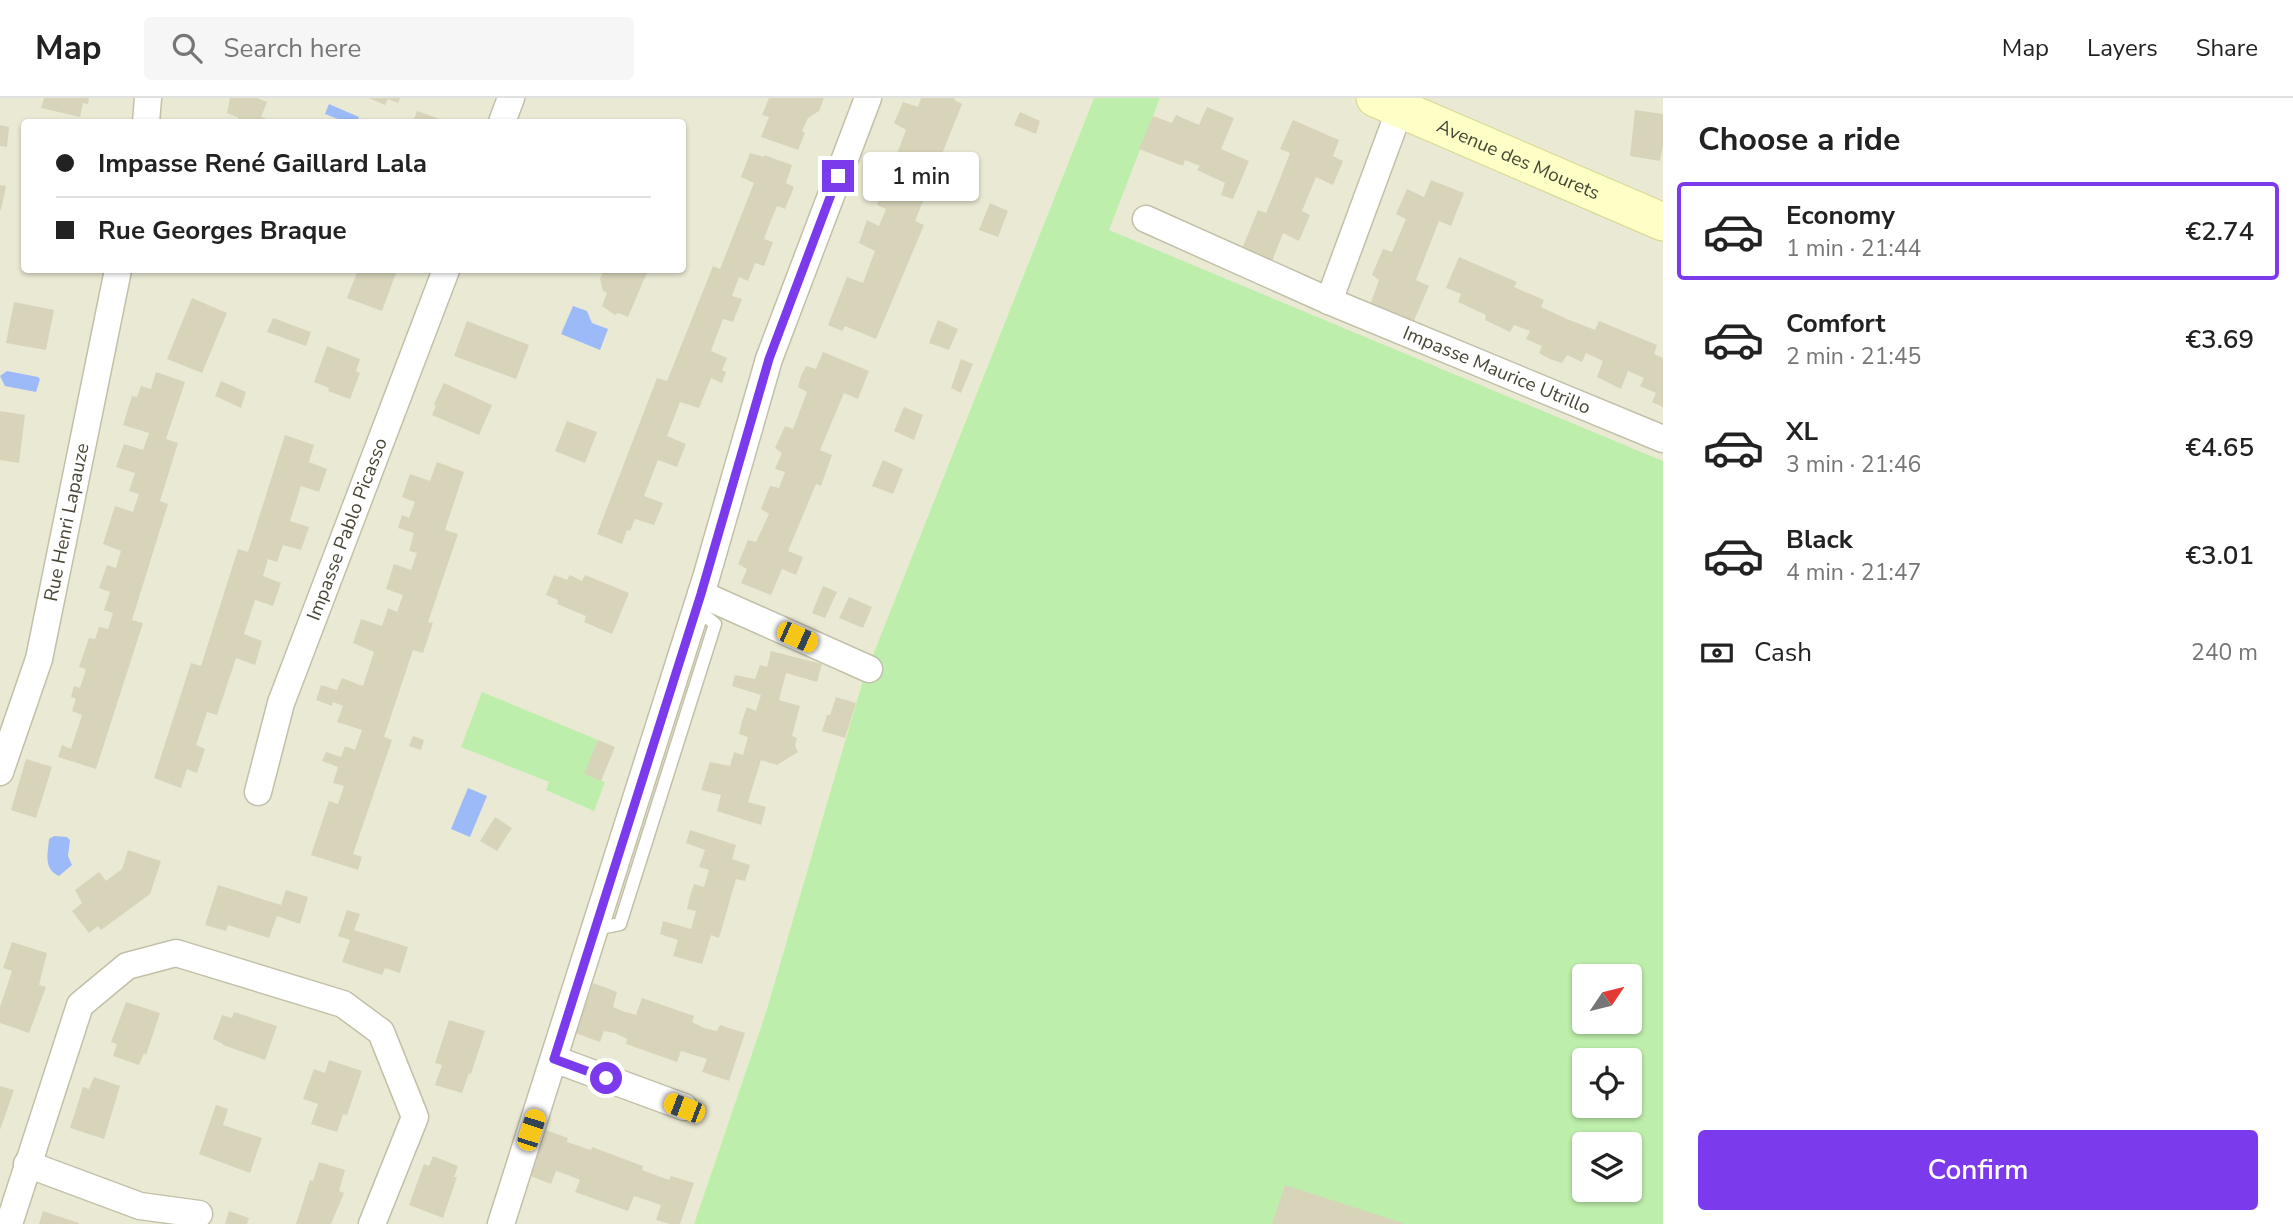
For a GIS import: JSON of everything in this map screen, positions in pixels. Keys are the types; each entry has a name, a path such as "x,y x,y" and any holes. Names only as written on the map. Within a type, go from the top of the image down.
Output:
{"main road":[{"name":"Avenue des Mourets","path":"1393,102 1663,222"}],"street":[{"path":"146,119 148,98"},
{"path":"503,119 511,98"},
{"path":"501,1224 699,601 769,359 868,98"},
{"path":"1329,301 1393,102"},
{"name":"Impasse Maurice Utrillo","path":"1146,219 1329,301 1663,439"},
{"name":"Rue Henri Lapauze","path":"0,772 39,659 117,273"},
{"name":"Impasse Pablo Picasso","path":"258,792 281,703 445,273"},
{"path":"699,601 869,669"},
{"path":"9,1224 80,1005 127,966 176,953 343,1004 381,1032 415,1116 372,1224"},
{"path":"554,1059 684,1108"},
{"path":"27,1164 140,1206 199,1214"}],"shaded area":[{"path":"0,98 1094,98 863,680 766,1012 694,1224 0,1224"},
{"path":"1160,98 1663,98 1663,461 1108,230"}],"green space":[{"path":"1094,98 1160,98 1109,230 1663,461 1663,1224 694,1224 766,1012 863,680"},
{"path":"482,692 598,740 585,774 605,782 594,811 546,790 549,782 461,747"}],"water":[{"path":"329,104 359,117 338,119 325,114"},
{"path":"573,306 587,311 592,323 608,329 600,350 561,334"},
{"path":"7,371 38,377 40,379 36,392 5,386 0,376"},
{"path":"468,788 487,796 470,837 451,829"},
{"path":"54,836 67,837 70,840 68,856 72,865 59,876 51,869 48,860 49,839"}],"building":[{"path":"44,98 89,98 88,104 83,103 80,117 41,108"},
{"path":"230,98 257,98 267,102 261,117 267,119 238,119 227,113"},
{"path":"369,98 400,98 398,103 388,99 385,105"},
{"path":"769,98 824,98 819,111 808,118 798,150 761,137 769,117 762,115"},
{"path":"921,98 955,98 954,100 962,104 915,221 924,225 876,339 845,326 842,331 828,325 847,277 863,283 875,251 859,243 867,220 879,226 886,209 877,205 883,186 871,181 880,159 894,162 906,130 894,123 903,102 918,107"},
{"path":"1207,107 1234,118 1221,149 1249,161 1233,199 1221,195 1225,183 1197,170 1200,166 1185,160 1183,166 1139,149 1153,116 1172,123 1176,115 1199,125"},
{"path":"1635,110 1663,114 1660,161 1630,156"},
{"path":"417,111 440,119 414,119"},
{"path":"1020,112 1040,121 1036,134 1014,125"},
{"path":"1293,120 1339,140 1333,156 1343,161 1333,185 1316,177 1302,211 1310,215 1299,241 1283,233 1271,264 1241,251 1258,210 1266,213 1278,184 1290,153 1280,149"},
{"path":"0,125 9,127 7,147 0,146"},
{"path":"750,153 792,165 786,183 794,187 785,209 777,206 770,223 764,239 773,242 764,266 755,263 748,281 739,277 732,296 742,299 733,322 723,319 711,351 727,358 722,370 726,372 722,383 711,378 699,408 680,402 667,436 686,444 677,467 658,460 644,496 663,503 654,525 635,519 622,544 597,534 657,378 667,381 713,266 720,269 754,183 741,177"},
{"path":"1431,180 1464,193 1451,226 1439,221 1416,280 1429,286 1413,323 1370,305 1379,280 1372,275 1383,249 1392,252 1406,219 1396,214 1407,189 1424,197"},
{"path":"0,185 6,186 1,210 0,210"},
{"path":"990,203 1008,211 998,237 979,230"},
{"path":"1459,257 1517,282 1514,287 1544,300 1541,307 1567,319 1595,330 1599,321 1657,345 1654,354 1663,358 1663,407 1652,402 1656,393 1640,386 1644,378 1628,371 1621,389 1597,377 1603,361 1586,353 1582,362 1567,355 1562,363 1550,359 1539,353 1542,346 1526,339 1530,331 1514,325 1510,332 1485,320 1486,315 1458,302 1461,294 1446,288"},
{"path":"357,273 396,273 382,311 347,298"},
{"path":"603,273 647,273 628,317 618,313 615,315 602,306 607,293 603,291 600,279"},
{"path":"192,298 227,313 202,373 167,359"},
{"path":"14,302 54,310 46,350 6,343"},
{"path":"273,318 311,332 306,346 267,332"},
{"path":"938,320 958,329 949,350 929,343"},
{"path":"467,321 529,345 516,379 454,356"},
{"path":"327,346 360,359 356,371 360,373 350,399 328,391 329,388 314,382"},
{"path":"823,352 869,371 858,399 844,393 820,450 832,455 821,486 816,484 788,551 803,557 796,575 782,569 771,595 741,583 747,569 738,564 748,540 756,542 769,514 761,509 770,486 779,488 785,472 775,469 782,453 775,448 785,426 793,429 807,392 798,387 801,376 806,366 816,369"},
{"path":"961,359 973,364 961,393 951,388"},
{"path":"156,372 185,382 166,439 178,443 160,501 168,504 132,620 143,623 96,769 58,757 62,745 71,749 82,715 72,711 76,699 71,697 74,686 80,688 86,669 79,667 89,638 95,639 99,627 108,629 113,613 104,610 110,592 99,588 107,565 116,568 121,551 103,544 115,506 133,512 139,494 129,491 135,473 116,467 124,444 143,450 149,433 123,425 132,396 137,397 141,386 151,389"},
{"path":"221,381 246,392 241,408 215,396"},
{"path":"444,383 492,405 479,435 432,415"},
{"path":"904,407 923,415 914,440 894,431"},
{"path":"0,411 25,415 19,463 0,460"},
{"path":"567,421 597,432 585,463 555,451"},
{"path":"285,435 314,445 309,462 327,469 319,492 301,486 290,521 309,527 301,550 283,545 277,562 268,559 263,576 281,583 273,606 255,600 244,634 262,641 255,665 236,658 217,715 207,712 196,745 205,749 197,773 187,769 181,788 154,778 191,663 201,666 238,549 248,552"},
{"path":"883,460 903,469 893,494 872,486"},
{"path":"437,462 464,472 445,530 458,534 428,622 433,623 423,653 413,650 384,737 392,740 353,854 362,857 358,870 311,855 329,801 338,804 344,786 333,783 338,767 322,761 326,752 341,757 345,746 355,750 362,730 337,722 343,706 333,702 332,706 316,700 321,685 337,690 342,678 363,686 374,652 353,643 361,619 382,626 388,608 397,612 403,595 386,589 394,564 411,570 417,553 409,551 414,533 398,528 402,515 409,518 415,502 402,497 410,474 430,481"},
{"path":"554,575 567,580 570,575 582,581 585,575 629,593 612,634 584,622 586,616 557,604 558,600 546,595"},
{"path":"823,586 837,592 825,618 812,613"},
{"path":"849,597 872,607 863,628 839,618"},
{"path":"771,651 822,664 817,682 786,673 779,700 800,706 792,736 797,738 795,746 798,752 777,765 761,760 748,802 766,807 761,825 717,811 721,795 701,790 710,762 730,766 734,752 743,755 748,737 739,734 742,721 747,707 756,711 761,695 732,686 735,675 755,679 760,665 767,667"},
{"path":"836,697 856,703 845,738 822,731"},
{"path":"413,736 424,740 421,750 409,746"},
{"path":"598,740 615,747 601,781 584,774"},
{"path":"26,759 52,767 36,818 11,810"},
{"path":"495,817 512,828 497,851 480,841"},
{"path":"690,830 736,845 732,859 750,865 745,881 736,879 719,938 711,935 702,964 673,956 678,940 660,934 663,921 691,929 696,911 687,909 690,896 694,884 704,887 709,870 699,867 705,850 686,843"},
{"path":"128,850 161,861 150,894 101,930 98,926 89,933 72,911 82,903 75,890 99,872 106,881 122,869"},
{"path":"218,885 281,905 286,890 308,897 300,924 277,916 269,938 228,925 226,931 205,925"},
{"path":"347,910 360,914 354,930 408,947 400,973 385,968 382,975 342,962 350,940 338,936"},
{"path":"12,942 47,953 39,985 46,987 29,1033 0,1023 0,1007 12,971 3,968"},
{"path":"593,983 617,992 613,1007 622,1011 636,1015 642,998 694,1016 692,1022 704,1028 717,1031 720,1025 745,1033 729,1081 702,1072 707,1059 681,1051 677,1062 626,1044 627,1039 615,1033 604,1031 600,1042 575,1033"},
{"path":"126,1002 160,1013 146,1055 144,1053 139,1065 113,1056 117,1044 111,1042"},
{"path":"234,1012 277,1026 265,1060 213,1039 222,1015 232,1018"},
{"path":"449,1020 485,1031 462,1093 435,1085 442,1065 435,1063"},
{"path":"329,1060 362,1071 347,1115 343,1114 337,1132 311,1124 318,1104 303,1099 314,1069 325,1073"},
{"path":"94,1077 120,1086 104,1139 70,1128 83,1087 89,1089"},
{"path":"0,1086 14,1090 0,1130"},
{"path":"216,1105 228,1109 223,1125 262,1138 250,1173 199,1154"},
{"path":"543,1129 568,1138 567,1142 591,1150 592,1147 643,1166 642,1170 669,1180 671,1176 694,1183 680,1224 656,1220 661,1205 634,1196 628,1211 575,1192 580,1180 568,1175 556,1171 551,1184 528,1175"},
{"path":"433,1156 458,1166 443,1218 409,1205 424,1164 429,1166"},
{"path":"319,1162 345,1170 339,1191 344,1193 331,1224 296,1224 310,1180 313,1181"},
{"path":"1285,1185 1403,1223 1403,1224 1272,1224"},
{"path":"43,1211 79,1223 79,1224 39,1224"},
{"path":"229,1211 249,1218 247,1224 225,1224"}],"route":[{"path":"606,1078 554,1059 701,594 769,359 838,176"}]}
